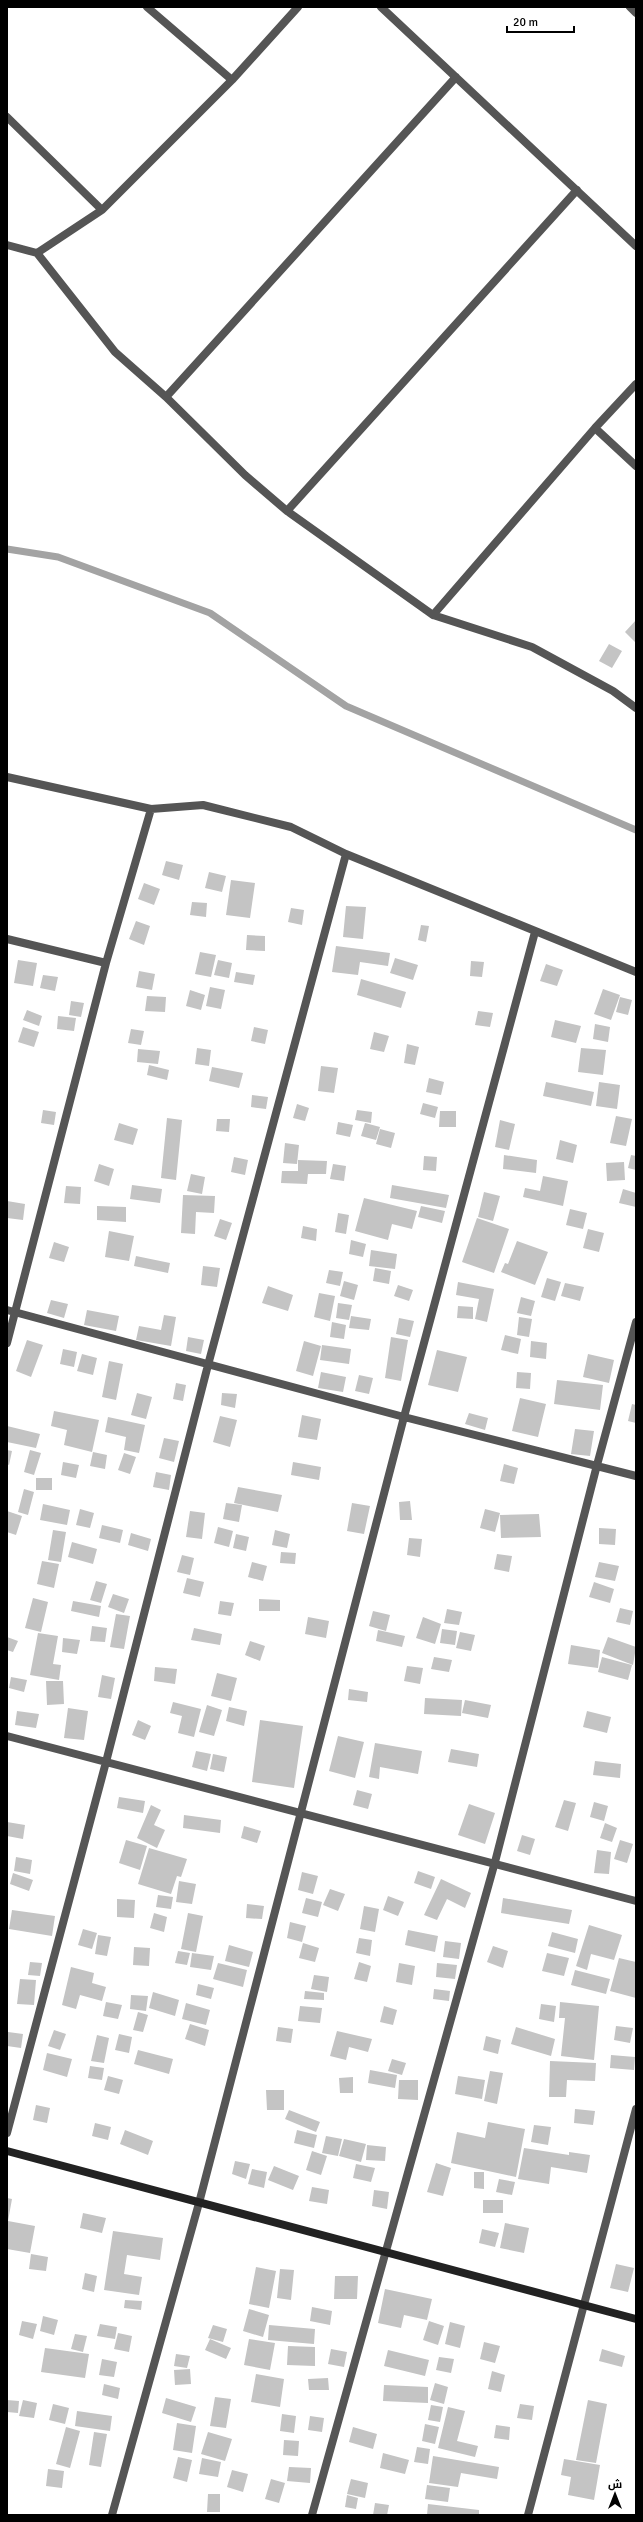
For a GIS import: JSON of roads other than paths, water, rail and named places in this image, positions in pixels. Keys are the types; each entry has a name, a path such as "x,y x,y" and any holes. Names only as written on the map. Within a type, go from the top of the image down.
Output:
{"street":[{"path":"147,7 232,80"},
{"path":"37,253 102,210 232,80 298,7"},
{"path":"381,7 636,246"},
{"path":"630,7 636,13"},
{"path":"166,397 456,77"},
{"path":"7,117 102,210"},
{"path":"288,511 577,190"},
{"path":"7,245 37,253 115,352 166,397 245,475 288,511 433,615 532,647 613,691 636,708"},
{"path":"433,615 595,428 636,384"},
{"path":"595,428 636,466"},
{"path":"7,777 151,809 203,805 291,827 346,854 636,972"},
{"path":"7,1343 11,1310 106,963 151,809"},
{"path":"7,2133 106,1762 208,1365 346,854"},
{"path":"112,2515 199,2203 404,1417 535,932"},
{"path":"7,939 106,963"},
{"path":"11,1310 208,1365 636,1476"},
{"path":"312,2515 384,2252 495,1862 596,1465 636,1322"},
{"path":"7,1736 495,1862 636,1901"},
{"path":"528,2515 586,2304 636,2109"},
{"path":"7,2150 199,2203 586,2304 636,2319"}],"waterway":[{"path":"7,549 58,557 210,613 346,706 636,830"}]}
